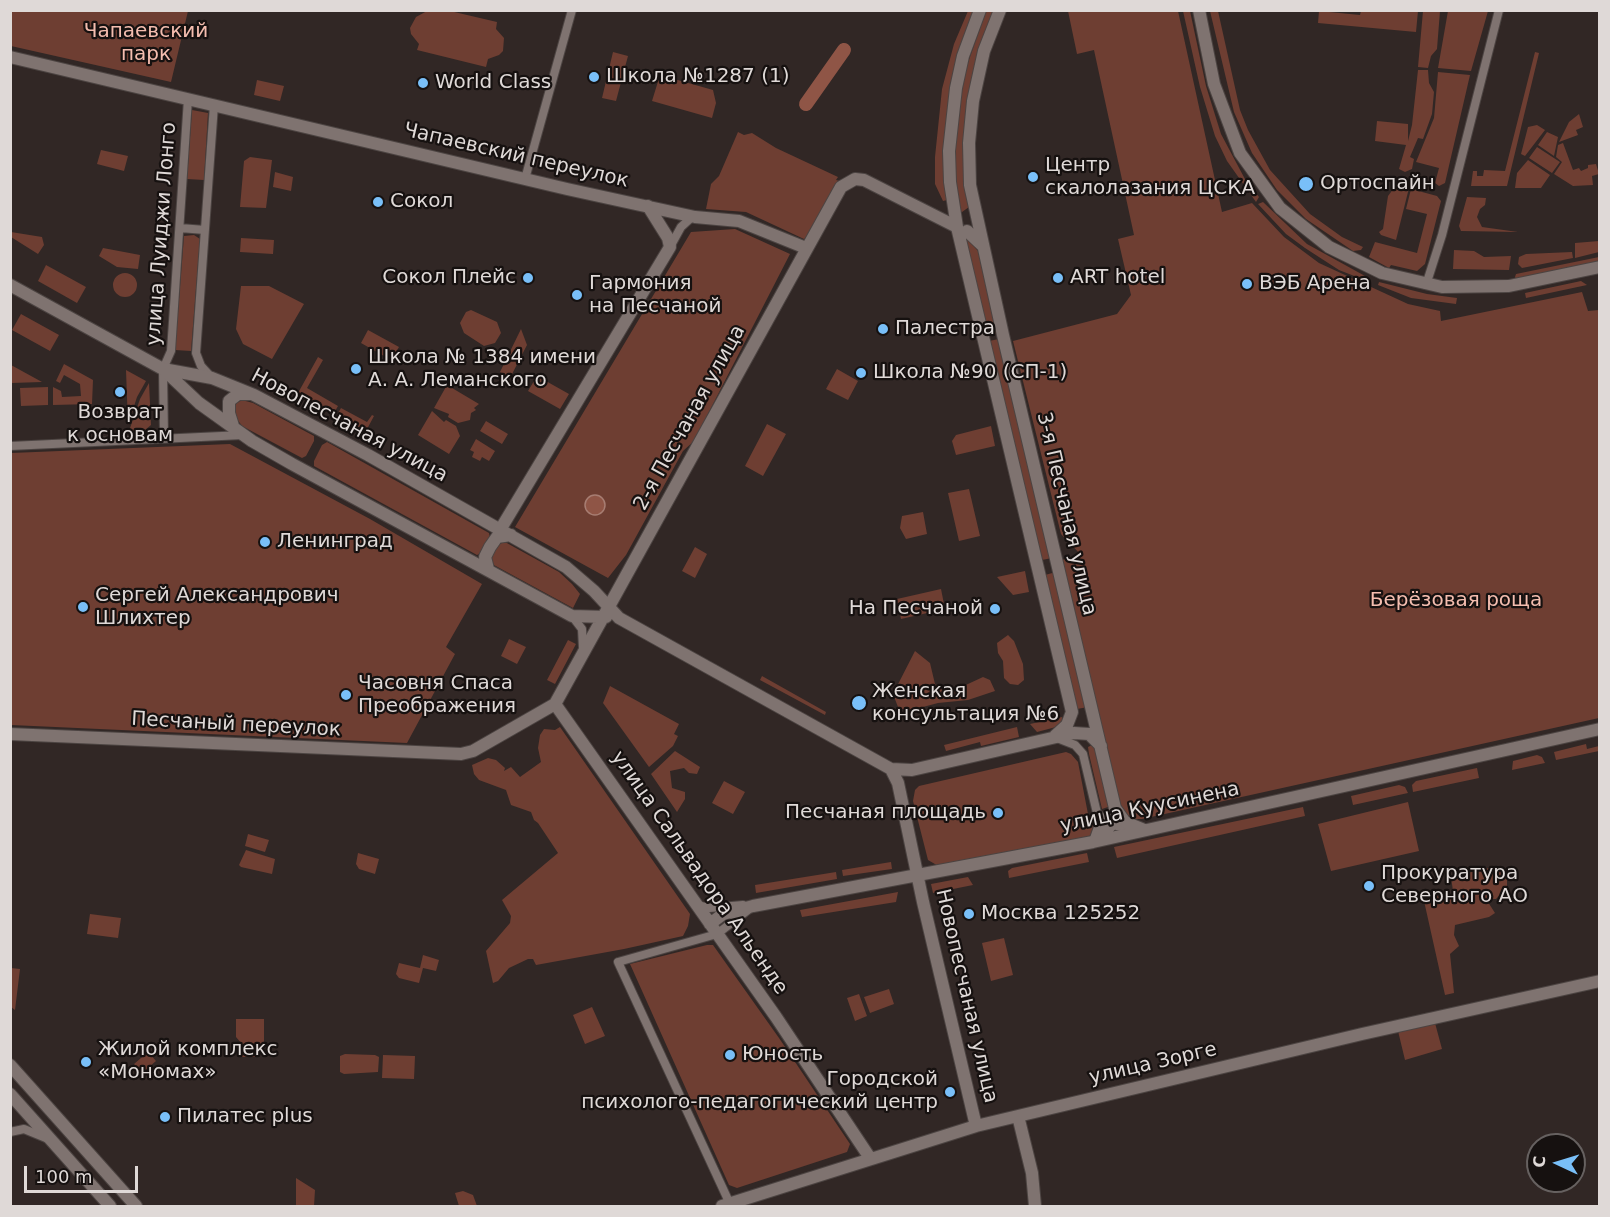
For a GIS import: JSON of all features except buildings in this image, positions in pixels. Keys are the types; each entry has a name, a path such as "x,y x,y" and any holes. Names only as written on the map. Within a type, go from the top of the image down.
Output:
{"street":[{"path":"525,179 572,10"},
{"name":"3-я Песчаная улица","path":"981,10 963,56 956,88 949,151 951,194 962,229 1072,712 1067,725 1054,737"},
{"name":"3-я Песчаная улица","path":"1000,10 984,51 973,101 969,167 974,204 1101,746"},
{"path":"1199,10 1214,84 1240,153 1267,193 1295,223 1329,247 1382,273 1426,285 1465,288 1507,286 1599,267"},
{"path":"1426,285 1442,235 1499,10"},
{"name":"Чапаевский переулок","path":"10,57 692,217 739,221 806,248"},
{"name":"улица Луиджи Лонго","path":"164,437 163,369 171,351 188,99"},
{"path":"212,378 201,366 196,353 214,105"},
{"path":"806,248 841,187 855,179 864,180 962,229 983,246"},
{"path":"930,214 938,215 946,212 951,194"},
{"path":"962,229 974,204"},
{"path":"648,206 668,238 670,247"},
{"path":"488,569 485,557 490,547 497,537 506,533 681,227 692,217"},
{"path":"180,228 205,230"},
{"name":"2-я Песчаная улица","path":"604,611 806,248"},
{"name":"Новопесчаная улица","path":"10,285 163,369 192,397 238,432 572,616"},
{"name":"Новопесчаная улица","path":"163,369 212,378 254,395 506,533 566,567 604,611"},
{"path":"10,446 238,432 229,413 229,401 238,394 254,395"},
{"path":"555,704 604,611"},
{"path":"583,650 584,634 572,616 604,611 891,769 904,771 922,768 1054,737 1087,733 1101,746 1115,808 1125,822 1142,830"},
{"name":"Песчаный переулок","path":"10,734 460,754 473,751 555,704"},
{"name":"улица Сальвадора Альенде","path":"555,704 776,1017 870,1158"},
{"name":"улица Куусинена","path":"713,929 723,914 753,906 1093,842 1599,729"},
{"path":"1054,737 1075,745 1083,754 1097,813 1098,827 1093,842"},
{"path":"900,791 906,778 922,768"},
{"path":"891,769 900,791 917,875"},
{"path":"1093,842 1111,825 1115,808"},
{"path":"1097,813 1111,825 1142,830"},
{"name":"Новопесчаная улица","path":"917,875 976,1126"},
{"path":"694,903 709,908 732,905 753,906"},
{"path":"713,929 618,962 726,1205"},
{"name":"улица Зорге","path":"726,1205 976,1126 1362,1034 1599,981"},
{"path":"10,1065 136,1206"},
{"path":"10,1094 110,1206"},
{"path":"1018,1116 1032,1173 1035,1206"},
{"path":"10,1132 24,1129 43,1136 56,1146"},
{"path":"110,1175 143,1206"},
{"path":"93,1187 104,1206"}],"green space":[{"name":"Чапаевский парк","path":"11,10 188,11 171,82 11,46"},
{"path":"427,11 450,11 497,22 496,29 504,38 503,51 488,59 486,67 417,50 419,44 411,34 410,28 416,17"},
{"path":"968,11 976,11 970,25 947,200 943,201 935,184 935,157 942,89 954,44"},
{"path":"986,11 995,11 978,52 968,100 964,143 969,207 962,212 959,211 955,196 955,135 964,74"},
{"name":"Берёзовая роща","path":"1068,11 1178,11 1222,212 1252,203 1284,237 1319,263 1408,304 1440,311 1441,321 1582,292 1588,311 1599,310 1599,718 1142,819 1133,819 1125,813 1120,805 1062,560 1081,555 1061,534 1013,341 1117,314 1131,295 1118,239 1134,235 1094,50 1077,54"},
{"path":"1183,11 1190,11 1206,86 1221,134 1246,181 1259,197 1256,202 1227,161 1215,136 1200,87"},
{"path":"1210,11 1218,11 1240,110 1270,170 1310,214 1342,237 1363,247 1361,250 1353,251 1306,219 1277,190 1252,153 1234,112"},
{"path":"1319,11 1360,15 1361,11 1418,11 1416,32 1318,23"},
{"path":"1423,11 1440,11 1437,49 1431,56 1428,68 1418,67"},
{"path":"1448,11 1488,11 1471,71 1438,68"},
{"path":"613,52 628,56 616,101 602,98"},
{"path":"1535,52 1539,53 1507,186 1471,186 1473,171 1477,171 1477,176 1483,176 1484,170 1505,171"},
{"path":"1418,70 1428,70 1429,83 1434,92 1432,114 1423,139 1418,138 1410,157 1414,159 1412,169 1405,172 1399,169 1406,145 1375,141 1377,121 1408,124 1408,141"},
{"path":"1438,72 1470,75 1445,183 1439,186 1435,183 1439,168 1416,162 1434,118"},
{"path":"660,75 713,90 716,103 712,118 652,101"},
{"path":"257,80 284,86 280,101 254,95"},
{"path":"192,110 208,113 204,180 187,179"},
{"path":"1579,114 1583,127 1576,130 1578,135 1559,142 1569,122"},
{"path":"1537,125 1545,130 1525,156 1521,154 1528,127"},
{"path":"738,132 744,135 752,133 776,148 838,177 836,180 840,181 811,235 804,239 746,212 706,209 711,184 719,176"},
{"path":"1547,132 1558,137 1554,156 1538,145"},
{"path":"1563,143 1573,170 1579,168 1581,171 1588,168 1588,165 1596,164 1599,174 1592,176 1593,185 1573,186 1554,174 1562,162 1556,157 1558,145"},
{"path":"1537,147 1560,162 1552,173 1529,158"},
{"path":"101,150 128,156 124,171 97,164"},
{"path":"250,157 272,160 266,208 240,207 244,161"},
{"path":"1528,160 1550,175 1541,188 1515,188 1517,173"},
{"path":"275,172 293,177 291,191 273,187"},
{"path":"1400,185 1409,188 1396,240 1381,235 1379,232 1383,229 1388,196 1394,188"},
{"path":"1411,189 1437,196 1441,201 1425,264 1417,271 1391,265 1389,268 1369,257 1375,242 1417,253 1427,214 1406,209"},
{"path":"1467,197 1486,198 1485,205 1480,209 1477,217 1482,227 1518,232 1461,231 1459,226"},
{"path":"1263,202 1307,244 1365,276 1367,281 1339,270 1286,234 1258,204"},
{"path":"735,229 790,254 694,441 683,451 626,555 608,578 515,527 691,232"},
{"path":"11,232 42,237 44,245 38,254 11,237"},
{"path":"194,235 200,239 191,351 175,350 184,236"},
{"path":"964,235 978,251 998,333 988,336"},
{"path":"241,238 274,240 273,254 240,252"},
{"path":"1599,241 1599,252 1575,258 1575,243"},
{"path":"103,248 140,255 138,269 117,267 99,256"},
{"path":"1454,250 1474,251 1484,257 1511,256 1509,270 1453,269"},
{"path":"1572,252 1573,258 1522,268 1518,264 1519,257 1526,254"},
{"path":"1599,257 1599,264 1516,279 1515,277 1516,274"},
{"path":"46,265 86,287 77,303 38,281"},
{"path":"125,273 130,274 136,280 136,290 130,296 125,297 120,296 114,290 113,285 114,280 120,274"},
{"path":"1581,281 1587,285 1526,298 1525,293"},
{"path":"1379,282 1427,294 1457,298 1456,304 1411,298 1378,285"},
{"path":"241,286 269,286 304,304 272,359 243,344 236,329"},
{"path":"471,310 497,322 501,333 495,343 484,346 464,333 460,323 466,312"},
{"path":"21,314 59,335 50,351 12,330"},
{"path":"521,329 527,345 510,378 500,372"},
{"path":"368,330 399,347 391,360 361,343"},
{"path":"999,339 1052,558 1042,560 989,341"},
{"path":"318,357 323,360 307,388 338,406 334,413 298,393"},
{"path":"64,364 93,380 92,404 53,405 53,387 61,391 62,397 81,396 80,384 64,375 60,383 56,381"},
{"path":"11,365 42,382 11,383"},
{"path":"837,369 858,381 848,400 826,389"},
{"path":"126,370 146,381 137,397 128,425"},
{"path":"537,376 569,394 560,409 528,391"},
{"path":"149,383 151,425 145,430 129,431 140,399"},
{"path":"447,385 479,404 471,413 470,420 458,423 448,417 449,414 434,408"},
{"path":"48,387 48,405 21,406 20,388"},
{"path":"242,400 253,403 314,436 314,441 306,456 302,458 242,426 234,415 235,404"},
{"path":"341,408 367,422 372,415 374,416 366,431 337,415"},
{"path":"432,411 444,422 446,420 456,426 460,436 449,454 418,435"},
{"path":"486,421 508,434 502,444 480,431"},
{"path":"767,424 786,434 763,476 745,466"},
{"path":"991,426 995,446 956,455 952,441 956,435"},
{"path":"476,439 495,451 489,461 482,457 480,461 472,457 474,452 470,450"},
{"path":"327,442 489,533 490,538 481,553 477,555 314,466 322,445"},
{"path":"230,444 370,519 482,584 446,647 455,654 407,743 11,725 11,453"},
{"path":"969,489 980,536 959,541 948,493"},
{"path":"923,512 927,534 906,539 900,528 902,516"},
{"path":"505,542 559,572 572,584 580,594 573,608 492,564 491,557 499,544"},
{"path":"695,547 707,554 695,578 682,571"},
{"path":"1025,571 1029,592 1013,595 997,577"},
{"path":"1056,572 1088,707 1077,709 1045,575"},
{"path":"941,589 945,609 901,619 897,599"},
{"path":"1008,635 1014,641 1023,664 1024,680 1018,685 1010,684 1004,678 1003,661 998,653 997,643"},
{"path":"509,639 526,647 517,664 501,656"},
{"path":"568,640 576,644 555,684 547,680"},
{"path":"915,651 930,663 935,684 942,690 955,690 983,677 990,680 995,691 968,700 938,703 908,711 898,707 893,694"},
{"path":"762,676 826,712 825,715 760,680"},
{"path":"610,686 679,724 674,734 678,736 673,746 649,767 603,703"},
{"path":"1062,717 1063,723 1037,732 1030,724"},
{"path":"560,727 690,914 688,926 683,936 624,949 536,965 533,959 528,959 509,968 498,981 493,983 486,951 510,923 511,916 502,900 558,853 534,820 531,812 511,805 506,790 479,780 474,774 472,765 488,758 496,760 505,768 504,771 511,767 520,777 541,762 538,748 540,735 544,729 555,730"},
{"path":"1017,727 1019,737 981,746 980,742 946,751 944,745"},
{"path":"1586,744 1587,749 1599,746 1599,751 1556,760 1554,752"},
{"path":"1092,745 1097,749 1111,806 1102,809 1089,754 1088,747"},
{"path":"675,751 700,767 697,774 689,773 684,768 670,771 672,788 685,792 685,799 677,812 651,774"},
{"path":"1066,752 1078,762 1088,814 1093,825 1092,836 940,867 928,860 913,801 915,790 919,786"},
{"path":"1537,755 1542,757 1545,763 1512,770 1513,761"},
{"path":"1477,768 1479,778 1413,792 1412,785 1416,781"},
{"path":"724,781 745,792 733,814 712,803"},
{"path":"1399,785 1405,787 1408,793 1353,805 1351,796"},
{"path":"1408,802 1419,851 1331,871 1318,824"},
{"path":"1303,807 1305,816 1117,858 1114,847"},
{"path":"248,834 269,840 265,852 245,846"},
{"path":"246,850 275,859 272,874 241,867 239,865"},
{"path":"358,853 379,859 375,874 359,869 356,864"},
{"path":"1087,853 1089,862 1009,878 1008,871 1012,868"},
{"path":"891,862 892,869 843,876 842,870"},
{"path":"1497,866 1507,872 1507,887 1496,899 1486,899 1495,913 1489,917 1455,925 1454,935 1459,946 1450,954 1454,993 1445,995 1422,892 1435,893 1441,900 1450,899 1453,891 1451,877"},
{"path":"836,872 837,879 756,893 755,885"},
{"path":"968,877 973,885 933,893 931,884"},
{"path":"898,892 896,902 802,917 800,910"},
{"path":"90,914 121,918 118,938 87,934"},
{"path":"1004,938 1013,975 991,981 982,943"},
{"name":"Юность","path":"713,945 779,1038 850,1144 847,1152 737,1188 729,1185 630,964"},
{"path":"423,955 439,960 436,971 423,968 419,983 399,978 396,974 399,963 420,968"},
{"path":"11,968 20,969 15,1010 11,1007"},
{"path":"889,989 894,1004 870,1013 864,997"},
{"path":"859,994 867,1016 855,1021 847,998"},
{"path":"592,1007 605,1036 585,1044 573,1015"},
{"path":"236,1019 264,1019 264,1048 258,1057 242,1057 242,1044 236,1037"},
{"path":"1435,1023 1442,1049 1405,1060 1398,1031"},
{"path":"148,1052 156,1061 142,1073 134,1064"},
{"path":"345,1054 379,1057 378,1072 344,1074 340,1072 340,1056"},
{"path":"383,1055 415,1056 414,1079 382,1078"},
{"path":"296,1178 315,1190 314,1206 296,1206"},
{"path":"463,1191 473,1195 477,1206 459,1206 455,1193"}],"shaded area":[{"path":"595,495 602,498 605,505 602,512 595,515 588,512 585,505 588,498"}],"waterway":[{"path":"806,104 844,50"}],"place":[{"name":"Школа №1287 (1)","path":"594,77"},
{"name":"World Class","path":"423,83"},
{"name":"Центр скалолазания ЦСКА","path":"1033,177"},
{"name":"Ортоспайн","path":"1306,184"},
{"name":"Сокол","path":"378,202"},
{"name":"Сокол Плейс","path":"528,278"},
{"name":"ART hotel","path":"1058,278"},
{"name":"ВЭБ Арена","path":"1247,284"},
{"name":"Гармония на Песчаной","path":"577,295"},
{"name":"Палестра","path":"883,329"},
{"name":"Школа № 1384 имени А. А. Леманского","path":"356,369"},
{"name":"Школа №90 (СП-1)","path":"861,373"},
{"name":"Возврат к основам","path":"120,392"},
{"name":"Ленинград","path":"265,542"},
{"name":"Сергей Александрович Шлихтер","path":"83,607"},
{"name":"На Песчаной","path":"995,609"},
{"name":"Часовня Спаса Преображения","path":"346,695"},
{"name":"Женская консультация №6","path":"859,703"},
{"name":"Песчаная площадь","path":"998,813"},
{"name":"Прокуратура Северного АО","path":"1369,886"},
{"name":"Москва 125252","path":"969,914"},
{"name":"Юность","path":"730,1055"},
{"name":"Жилой комплекс «Мономах»","path":"86,1062"},
{"name":"Городской психолого-педагогический центр","path":"950,1092"},
{"name":"Пилатес plus","path":"165,1117"}]}
